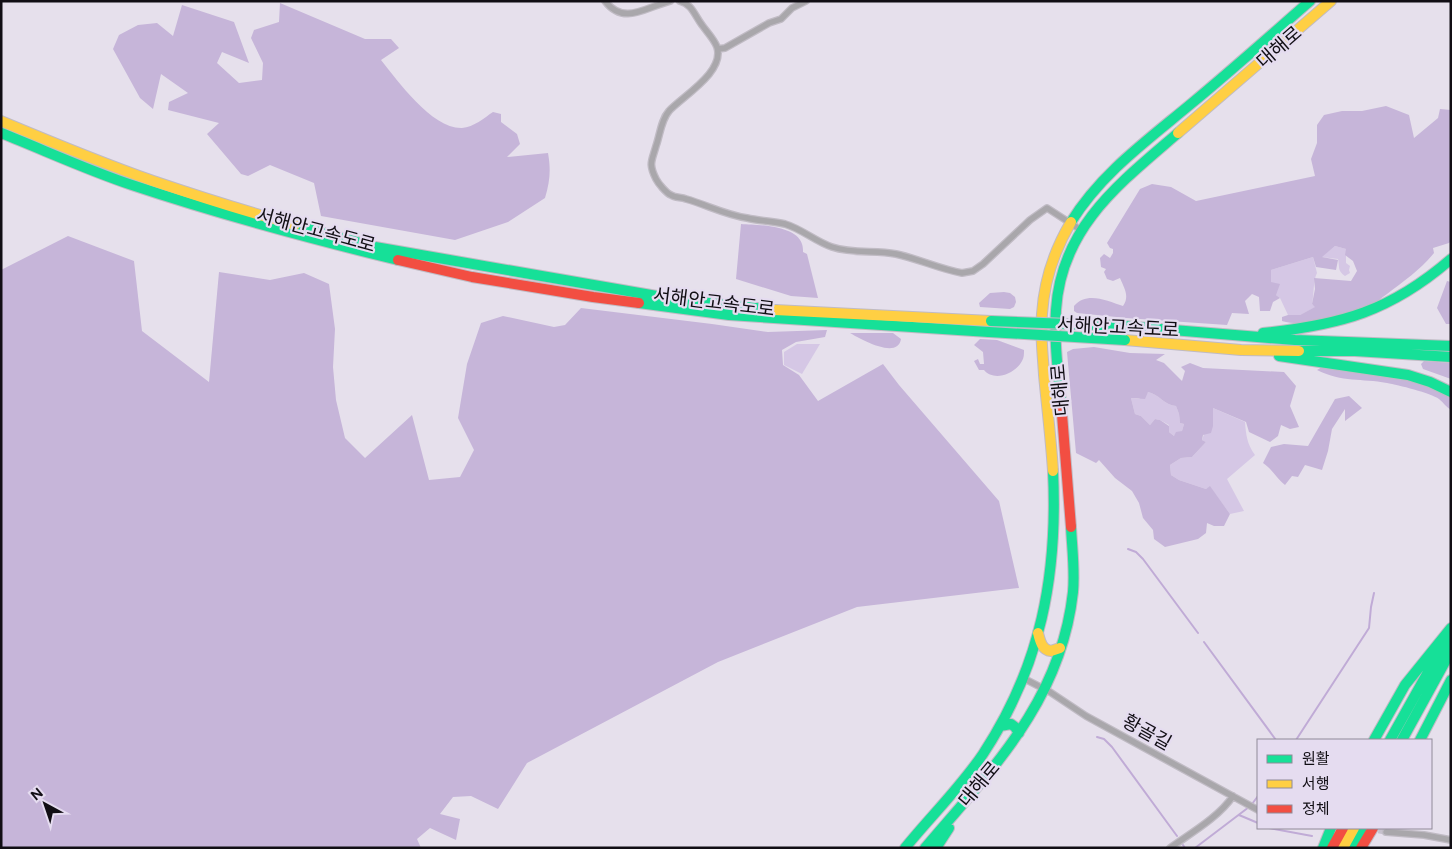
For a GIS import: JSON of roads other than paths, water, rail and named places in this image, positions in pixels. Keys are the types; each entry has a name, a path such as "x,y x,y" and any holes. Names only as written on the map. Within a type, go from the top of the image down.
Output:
{"highway":[{"name":"대해로","path":"905,848 966,776 1000,726 1023,678 1038,632 1049,584 1053,555 1054,523 1054,491 1042,346 1042,312 1048,280 1060,244 1071,223 1091,193 1113,170 1310,1"},
{"name":"대해로","path":"925,848 975,790 1019,734 1044,689 1060,648 1072,600 1073,569 1070,498 1058,371 1056,314 1059,285 1081,230 1098,205 1124,179 1331,1"},
{"name":"서해안고속도로","path":"1,121 153,181 249,212 375,247 674,299 760,309 1124,326 1295,340 1451,346"},
{"name":"서해안고속도로","path":"1,133 130,184 315,240 472,277 593,297 728,316 1125,340 1241,350 1347,351 1451,357"},
{"path":"1240,335 1324,325 1376,309 1426,280 1451,259"},
{"path":"1241,350 1408,375 1431,382 1451,392"},
{"path":"1375,739 1405,685 1451,628"},
{"path":"1038,632 1040,642 1044,648 1054,652 1060,648"},
{"path":"1391,739 1451,635"},
{"path":"1403,739 1451,651"},
{"path":"1411,739 1451,665"},
{"path":"1421,739 1451,680"},
{"path":"1000,726 1007,723 1012,724 1019,734"},
{"path":"936,848 975,790"},
{"path":"1323,848 1331,829"},
{"path":"1332,848 1342,829"},
{"path":"1342,848 1353,829"},
{"path":"1351,848 1361,829"},
{"path":"1360,848 1372,829"}],"street":[{"path":"605,1 614,10 623,14 641,11 667,2"},
{"path":"680,1 692,8 699,22 718,49 717,60 705,80 668,112 651,160 651,168 657,181 671,195 686,198 729,214 775,221 792,226 831,247 844,250 896,254 962,273 973,271 983,264 1030,220 1047,208 1081,230"},
{"path":"718,49 725,48 762,26 781,19 792,8 806,1"},
{"name":"황골길","path":"1023,678 1086,716 1256,809"},
{"path":"1170,848 1227,806 1233,796"},
{"path":"1386,832 1424,835 1451,840"}],"waterway":[{"path":"1128,549 1136,552 1143,559 1198,633"},
{"path":"1297,739 1369,628 1374,593"},
{"path":"1204,642 1275,739"},
{"path":"1097,737 1104,739 1112,747 1177,836"},
{"path":"1252,804 1257,797"},
{"path":"1195,848 1249,807"},
{"path":"1239,815 1257,823"},
{"path":"1274,829 1312,836"}],"tunnel":[{"path":"1370,829 1386,832"}]}
